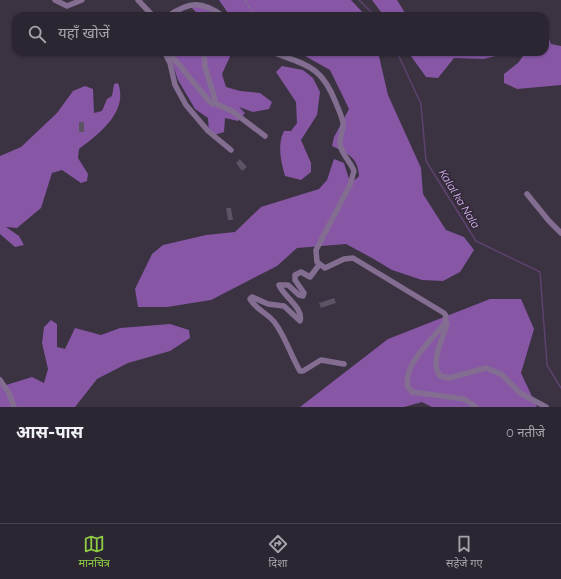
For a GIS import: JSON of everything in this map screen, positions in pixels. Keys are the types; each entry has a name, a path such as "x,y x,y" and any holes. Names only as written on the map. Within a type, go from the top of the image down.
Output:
{"street":[{"path":"55,0 67,6 82,0"},
{"path":"138,0 149,12"},
{"path":"175,12 188,4 195,3 214,12"},
{"path":"166,56 170,64 172,79 186,105 208,131 231,150"},
{"path":"172,56 209,101 232,111 265,136"},
{"path":"204,56 205,67 215,99 214,104"},
{"path":"284,56 304,63 315,70 330,90 342,120 343,128 340,144 353,168 354,176 316,250 315,255 318,265"},
{"path":"527,194 561,233"},
{"path":"318,265 325,268 344,259 353,258 377,274 406,289 444,313 447,324 437,358 437,370 440,376 449,378 480,368 491,370 502,376 520,393 546,407"},
{"path":"318,265 310,277 301,272 295,275 295,280 304,293 303,296 299,295 289,285 281,284 279,286 296,308 301,317 300,321 284,306 268,304 252,297 250,299 258,309 275,324 300,371 303,371 321,360 344,364"},
{"path":"446,316 445,323 418,356 409,374 407,385 412,392 464,399 476,407"},
{"path":"0,380 9,393 14,407"}],"path":[{"path":"246,0 252,12"}],"shaded area":[{"path":"219,0 351,0 362,12 227,12"},
{"path":"372,0 397,0 404,12 381,12"},
{"path":"195,5 207,8 210,12 196,12 192,8"},
{"path":"549,39 551,44 561,46 561,85 517,89 504,83 504,74 518,63 523,56 549,56"},
{"path":"174,56 230,56 222,74 226,87 240,91 260,93 272,102 269,109 253,112 239,107 245,113 238,121 225,118 224,132 214,135 209,132 208,118 195,109 178,80 172,62"},
{"path":"305,56 379,56 388,95 421,168 423,194 446,230 464,237 474,250 460,272 443,281 422,280 392,270 346,244 297,248 277,266 211,300 167,307 138,307 135,289 152,254 163,245 206,235 235,232 261,207 319,189 327,180 334,159 344,163 349,179 355,180 359,176 356,164 351,156 332,146 334,137 349,109 330,70"},
{"path":"411,56 496,56 484,59 454,58 438,78 426,77"},
{"path":"282,66 303,70 313,78 320,92 317,115 301,140 311,163 311,172 301,180 285,176 281,159 280,147 284,131 291,131 297,123 296,102 276,72"},
{"path":"118,83 120,93 116,112 103,129 79,149 78,158 88,174 87,181 81,183 62,170 52,173 41,208 17,228 6,227 19,236 24,245 15,247 0,234 0,156 21,147 57,113 73,91 85,86 93,89 94,113 102,111 107,99 112,96 114,84"},
{"path":"490,299 521,299 534,329 521,373 537,407 432,407 422,402 404,407 300,407 388,339"},
{"path":"51,320 57,324 57,347 65,349 75,328 101,335 120,328 170,324 189,330 190,338 170,351 128,363 97,379 75,407 0,407 0,385 3,386 32,377 44,383 48,369 42,343 44,327"}],"building":[{"path":"79,122 84,122 84,132 79,132"},
{"path":"240,159 247,167 242,171 236,163"},
{"path":"226,208 231,208 233,220 228,220"},
{"path":"334,298 336,303 321,308 319,303"}],"waterway":[{"name":"Kalal ka Nala","path":"359,0 371,12"},
{"name":"Kalal ka Nala","path":"399,56 421,104 426,161 476,241 540,272 547,365 561,388"}]}
